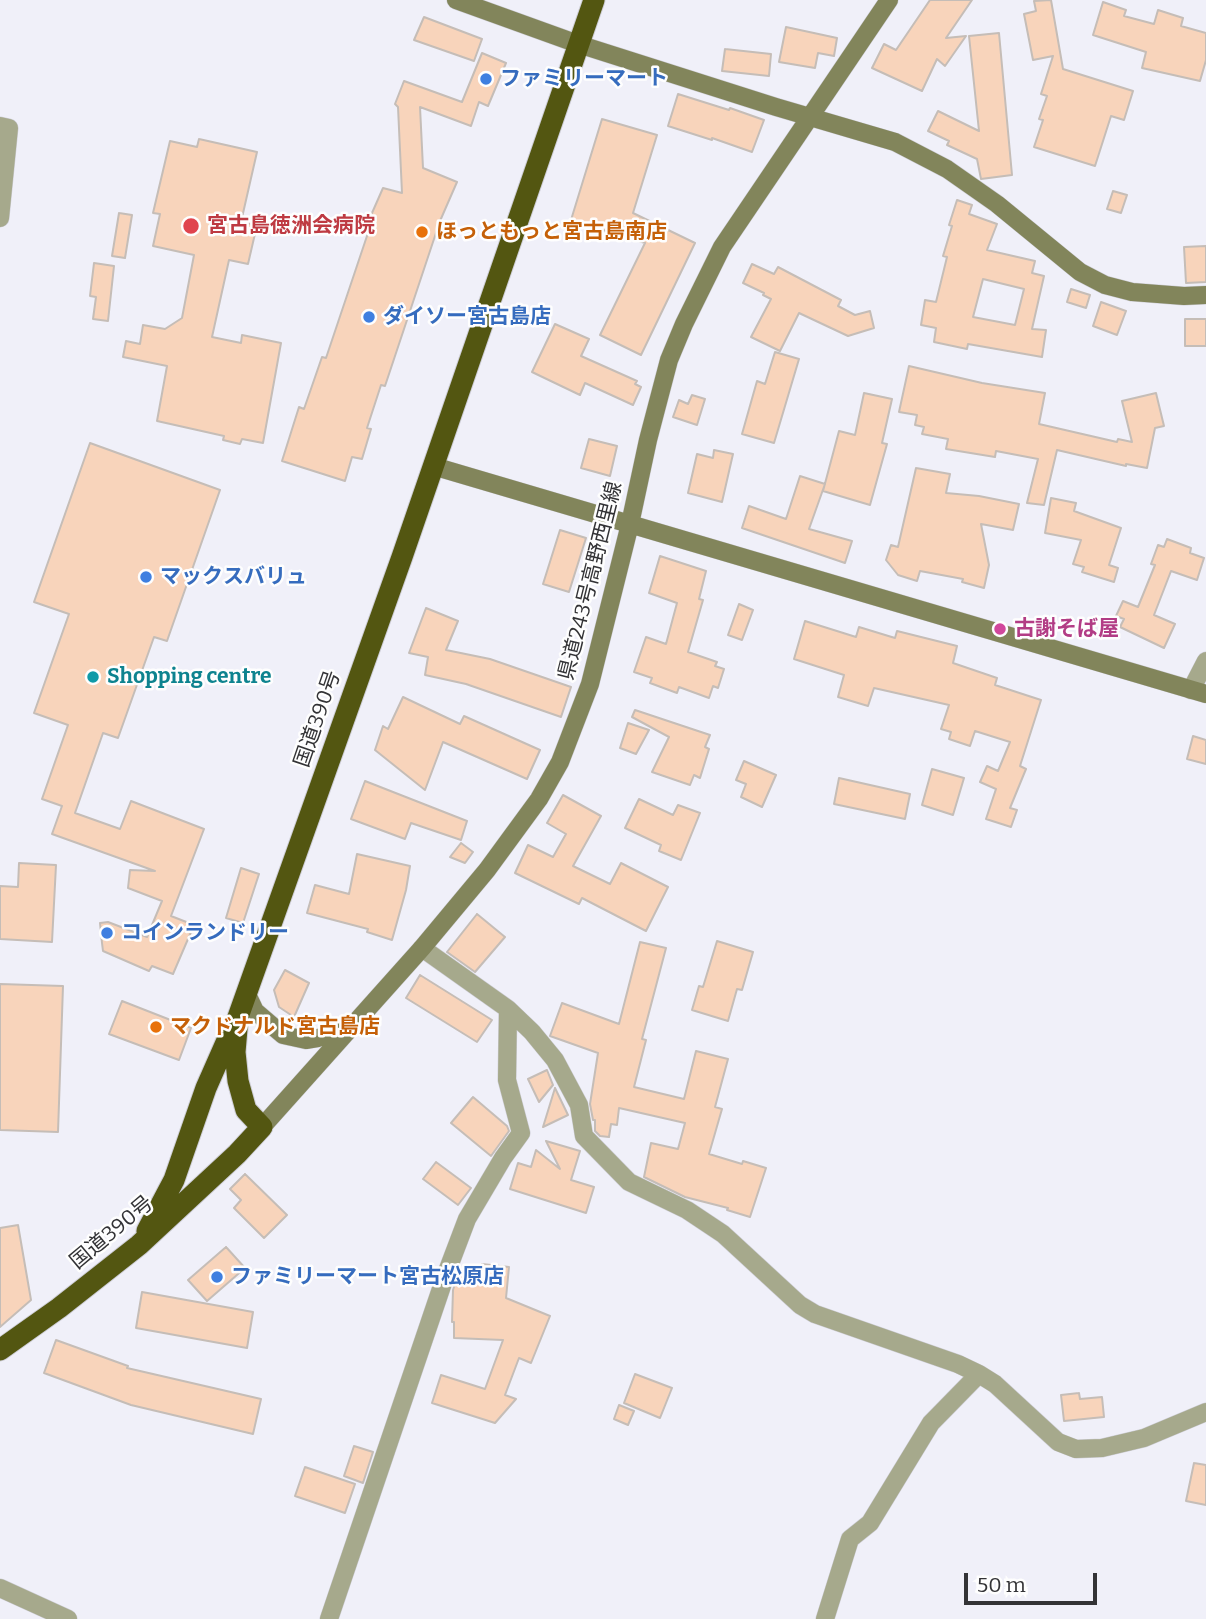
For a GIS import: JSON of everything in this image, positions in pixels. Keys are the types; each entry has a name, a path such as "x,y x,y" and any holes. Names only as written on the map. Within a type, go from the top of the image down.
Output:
{"highway":[{"name":"国道390号","path":"0,1350 139,1245 210,1180 262,1127 246,1110 238,1081 235,1052 238,1017 594,0"},
{"path":"139,1245 174,1180 206,1088 238,1017"}],"street":[{"path":"456,0 578,44 810,118 895,142 947,169 997,204 1080,272 1105,285 1132,292 1206,295"},
{"name":"県道243号高野西里線","path":"262,1127 352,1028 487,870 539,799 560,762 590,684 648,440 669,360 684,324 722,247 889,0"},
{"path":"0,126 9,128 0,218"},
{"path":"433,466 1199,692 1206,661"},
{"path":"422,948 508,1009 532,1032 555,1060 579,1105 584,1136 629,1182 687,1210 723,1234 800,1305 815,1314 958,1364 979,1374 995,1384 1058,1442 1076,1450 1102,1448 1144,1438 1206,1412"},
{"path":"247,994 255,1012 284,1035 306,1040 352,1028"},
{"path":"329,1619 467,1219 521,1133 507,1080 508,1009"},
{"path":"825,1619 850,1539 870,1523 931,1423 979,1374"},
{"path":"0,1588 68,1619"}],"building":[{"path":"930,0 972,0 946,38 966,36 945,66 937,59 922,91 872,68 884,44 896,50"},
{"path":"1051,0 1063,69 1133,91 1124,120 1111,116 1095,166 1034,147 1047,96 1041,94 1053,56 1033,60 1024,14 1036,11 1034,1"},
{"path":"1103,2 1126,10 1124,16 1154,24 1158,10 1183,18 1181,26 1206,33 1206,60 1200,81 1142,68 1146,52 1093,35"},
{"path":"424,17 482,39 474,61 414,40"},
{"path":"786,27 837,38 834,56 818,53 815,68 779,62"},
{"path":"999,33 1012,175 981,179 977,159 947,145 949,141 928,131 938,111 979,131 969,36"},
{"path":"725,49 771,54 769,76 722,71"},
{"path":"482,53 506,63 488,106 479,102 471,126 420,107 423,168 457,182 440,221 385,386 381,385 367,428 371,429 362,459 352,457 345,481 282,461 299,407 304,409 322,357 326,358 369,230 348,222 372,213 383,188 402,193 398,107 395,104 404,81 462,102"},
{"path":"678,94 764,120 752,152 668,126"},
{"path":"602,119 657,135 633,213 695,243 641,355 600,335 645,243 571,220"},
{"path":"199,139 257,152 241,222 257,225 248,264 229,260 212,337 241,343 242,335 281,343 263,443 242,439 240,444 223,440 224,436 157,421 167,366 123,357 126,341 140,344 143,325 165,329 182,318 194,255 153,246 160,214 153,213 170,141 197,147"},
{"path":"1113,191 1127,195 1121,213 1107,209"},
{"path":"957,200 972,205 969,214 997,224 987,250 1035,261 1032,273 1044,276 1032,329 1046,330 1042,357 968,344 967,349 934,342 936,328 921,325 925,300 936,302 947,257 943,256 952,226 949,225","holes":["983,279 1024,289 1015,325 973,317"]},
{"path":"119,213 132,215 125,258 112,256"},
{"path":"1206,246 1206,282 1186,283 1184,247"},
{"path":"94,263 114,266 108,321 93,319 96,297 90,296"},
{"path":"752,264 774,274 778,267 841,300 838,306 855,315 870,311 874,328 848,336 799,313 780,351 751,337 771,299 743,283"},
{"path":"1071,289 1090,295 1086,308 1067,302"},
{"path":"1101,302 1126,311 1117,335 1093,326"},
{"path":"1185,319 1206,319 1206,346 1185,346"},
{"path":"555,324 589,339 581,356 637,381 635,384 641,387 633,405 585,383 580,395 532,372"},
{"path":"775,352 799,359 774,443 742,434 757,381 765,384"},
{"path":"909,366 982,383 1045,393 1039,424 1117,442 1118,439 1132,442 1122,401 1156,393 1164,426 1155,428 1147,468 1126,466 1057,450 1044,505 1027,503 1038,459 996,451 995,457 946,449 948,439 922,434 924,427 915,425 917,415 899,412"},
{"path":"864,393 892,399 882,443 887,444 870,505 823,491 839,431 855,435"},
{"path":"692,395 705,399 697,425 673,417 679,400 688,404"},
{"path":"589,439 617,446 610,476 581,468"},
{"name":"Shopping centre","path":"90,443 220,490 167,641 154,637 118,738 103,733 75,813 120,829 131,801 204,829 171,916 194,925 173,974 152,966 149,971 103,951 100,923 108,922 147,937 162,901 128,888 130,870 155,871 52,834 62,806 42,799 68,725 34,713 69,614 34,602"},
{"path":"714,450 733,454 722,502 688,493 697,454 713,458"},
{"path":"916,468 950,474 946,493 1019,504 1013,530 981,524 989,565 984,588 962,582 963,579 920,571 917,581 898,575 886,560 891,545 898,547"},
{"path":"800,476 825,484 809,529 852,541 845,563 742,528 749,506 786,519"},
{"path":"1051,498 1076,503 1074,511 1121,528 1109,565 1118,568 1114,582 1082,572 1084,567 1073,564 1081,540 1045,533"},
{"path":"560,530 586,538 569,592 543,584"},
{"path":"1167,539 1191,548 1190,553 1204,558 1197,580 1171,571 1154,615 1175,624 1164,648 1120,627 1124,619 1116,616 1123,601 1138,607 1155,565 1151,564 1158,545 1164,547"},
{"path":"660,556 706,571 699,599 703,600 688,652 717,662 715,666 724,669 718,688 713,686 709,698 679,687 677,693 650,683 652,678 634,672 646,637 666,644 677,603 649,593"},
{"path":"739,604 753,610 742,640 728,635"},
{"path":"426,608 458,621 446,650 490,659 571,687 561,717 466,684 425,675 428,657 409,653"},
{"path":"805,621 856,637 859,627 895,638 897,631 957,646 953,663 997,678 995,685 1041,700 1020,766 1026,769 1010,808 1017,810 1011,827 986,819 996,789 980,782 987,766 998,771 1010,742 975,731 970,746 949,739 951,732 941,729 949,705 874,688 868,706 838,697 844,675 794,659"},
{"path":"403,697 460,724 464,716 540,750 527,779 443,742 425,790 375,750 383,726 388,729"},
{"path":"635,710 710,735 705,747 709,749 700,778 694,775 690,785 652,772 669,737 632,717"},
{"path":"628,723 649,730 636,754 620,748"},
{"path":"1193,736 1206,740 1206,764 1187,759"},
{"path":"744,761 776,775 762,807 741,797 746,784 736,780"},
{"path":"932,769 964,778 953,815 922,805"},
{"path":"839,778 910,794 905,819 834,804"},
{"path":"365,781 467,821 461,840 411,823 405,839 351,819"},
{"path":"563,795 601,816 573,866 610,884 621,863 668,887 646,931 582,898 579,904 515,873 528,845 553,857 566,834 547,823"},
{"path":"639,799 673,815 678,805 700,813 681,860 659,851 661,845 625,828"},
{"path":"461,843 473,852 465,863 450,857"},
{"path":"357,854 410,866 392,940 367,932 368,929 307,913 315,885 349,894"},
{"path":"19,863 56,865 52,942 0,939 0,886 18,887"},
{"path":"241,868 259,874 243,923 226,918"},
{"path":"477,914 505,937 475,972 447,952"},
{"path":"717,941 753,952 742,990 737,989 728,1021 692,1010 699,986 703,987"},
{"path":"640,942 666,948 642,1039 646,1040 634,1087 684,1099 696,1051 728,1059 715,1107 722,1109 709,1154 766,1168 750,1217 727,1210 728,1208 685,1197 644,1177 651,1143 678,1149 685,1123 619,1108 617,1125 611,1124 609,1137 600,1136 595,1131 590,1104 598,1053 550,1036 562,1003 619,1024"},
{"path":"285,970 309,983 294,1017 279,1007 274,990"},
{"path":"420,975 492,1020 477,1042 406,998"},
{"path":"0,984 63,986 58,1132 0,1130"},
{"path":"122,1001 191,1028 179,1060 109,1034"},
{"path":"547,1070 553,1085 539,1102 528,1079"},
{"path":"555,1088 568,1115 543,1127"},
{"path":"473,1097 507,1126 509,1131 491,1156 451,1123"},
{"path":"546,1141 580,1151 571,1180 594,1187 586,1213 510,1189 518,1163 531,1167 536,1150 560,1169"},
{"path":"436,1162 471,1188 458,1205 423,1179"},
{"path":"245,1174 287,1215 264,1238 234,1208 241,1200 230,1189"},
{"path":"18,1225 31,1300 0,1327 0,1228"},
{"path":"226,1247 245,1268 207,1301 188,1280"},
{"path":"482,1264 509,1267 506,1298 550,1316 531,1363 519,1358 505,1395 516,1399 495,1423 432,1403 441,1375 485,1389 503,1340 454,1338 453,1290 460,1269 481,1272"},
{"path":"142,1292 253,1312 247,1348 136,1328"},
{"path":"56,1340 128,1366 127,1368 261,1399 253,1434 131,1405 44,1373"},
{"path":"635,1374 672,1388 660,1418 624,1403"},
{"path":"1079,1393 1080,1399 1102,1397 1104,1417 1064,1421 1061,1395"},
{"path":"619,1405 634,1411 628,1425 614,1419"},
{"path":"354,1446 373,1452 363,1483 344,1476"},
{"path":"1194,1463 1206,1465 1206,1505 1186,1501"},
{"path":"305,1467 355,1484 345,1513 295,1496"}],"place":[{"name":"ファミリーマート","path":"486,79"},
{"name":"宮古島徳洲会病院","path":"191,226"},
{"name":"ほっともっと宮古島南店","path":"422,232"},
{"name":"ダイソー宮古島店","path":"369,317"},
{"name":"マックスバリュ","path":"146,577"},
{"name":"古謝そば屋","path":"1000,629"},
{"name":"Shopping centre","path":"93,677"},
{"name":"コインランドリー","path":"107,933"},
{"name":"マクドナルド宮古島店","path":"156,1027"},
{"name":"ファミリーマート宮古松原店","path":"217,1277"}]}
